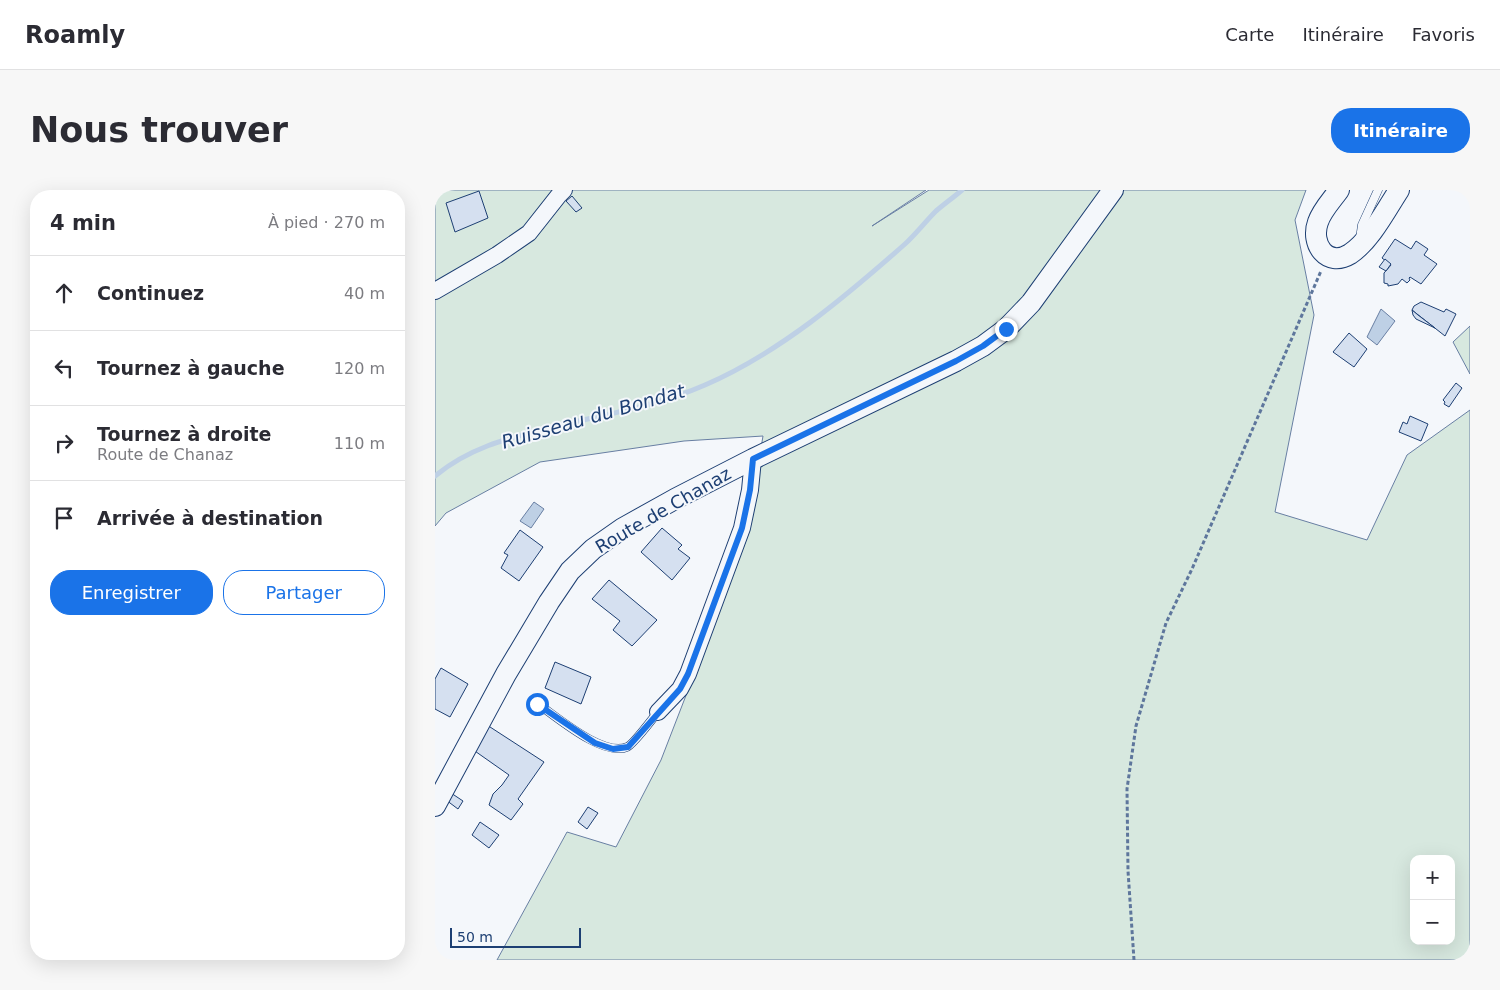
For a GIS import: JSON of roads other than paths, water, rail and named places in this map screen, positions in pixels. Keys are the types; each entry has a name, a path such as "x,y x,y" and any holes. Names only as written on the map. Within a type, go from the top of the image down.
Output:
{"street":[{"path":"435,291 497,255 529,233 564,190"},
{"name":"Route de Chanaz","path":"435,806 506,674 549,602 570,571 593,549 623,528 675,499 983,346 1006,329 1031,302 1113,190"},
{"path":"1339,190 1317,223 1315,238 1327,256 1337,259 1349,255 1359,246 1373,229 1399,190"},
{"path":"658,712 680,689 688,674 742,528 750,490 753,459"}],"lane":[{"path":"1359,246 1362,225 1378,190"},
{"path":"537,704 595,743 613,749 628,747 658,712"}],"water":[{"path":"1381,309 1395,321 1377,345 1367,337"},
{"path":"534,502 544,509 531,528 520,521"}],"waterway":[{"name":"Ruisseau du Bondat","path":"435,476 462,458 505,440 668,399 732,372 785,340 835,303 905,244 936,211 962,190"}]}
